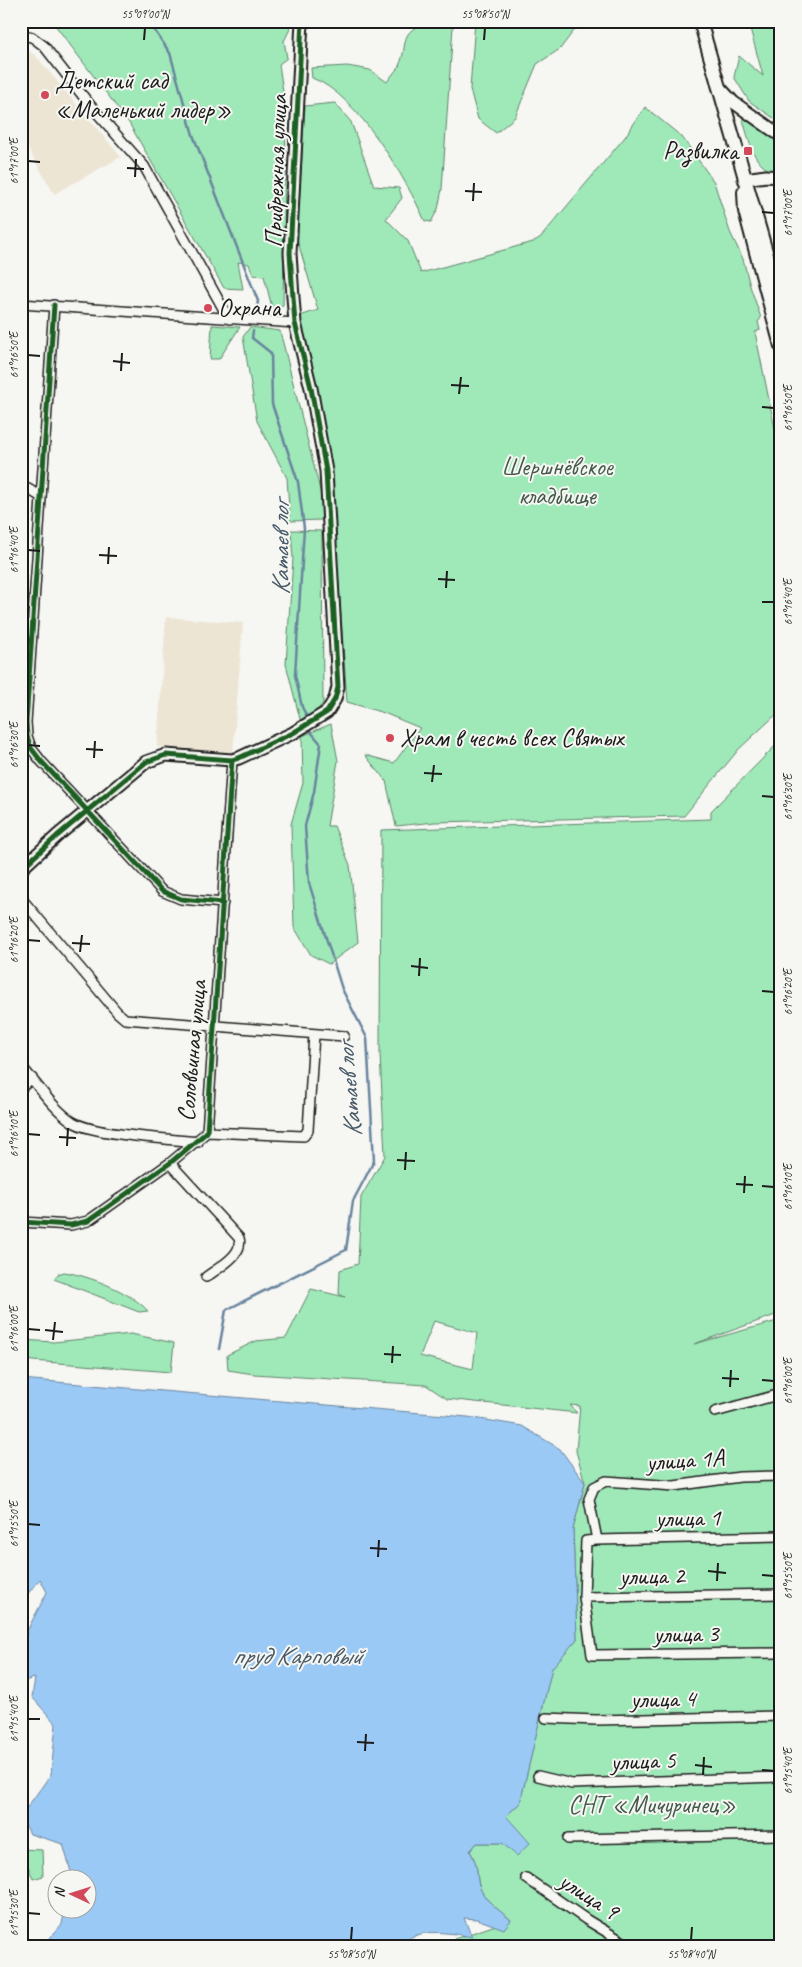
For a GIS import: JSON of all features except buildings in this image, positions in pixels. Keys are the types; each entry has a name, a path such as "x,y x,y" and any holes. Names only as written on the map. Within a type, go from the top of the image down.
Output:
{"main road":[{"path":"700,21 781,304"},
{"path":"744,179 745,211 781,346"}],"street":[{"name":"Прибрежная улица","path":"232,760 293,733 322,716 332,706 338,688 326,471 311,388 295,323 290,253 302,21"},
{"path":"21,34 38,41 144,166 229,319"},
{"path":"717,85 733,102 781,136"},
{"path":"744,179 781,177"},
{"path":"21,304 295,323"},
{"path":"54,305 40,496 26,722 27,736 41,761 166,894 198,902 222,903"},
{"path":"21,485 40,496"},
{"path":"21,869 146,762 166,755 232,760"},
{"name":"Соловьиная улица","path":"21,1222 71,1225 88,1221 170,1164 198,1142 207,1132 232,760"},
{"path":"21,898 120,1016 131,1020 344,1036"},
{"path":"207,1132 304,1136 308,1130 314,1034"},
{"path":"21,1066 61,1111 78,1125 95,1130 198,1142"},
{"path":"21,1088 32,1078"},
{"path":"170,1164 235,1233 240,1242 238,1251 206,1277"},
{"name":"улица 1А","path":"715,1412 781,1394"},
{"name":"улица 1А","path":"596,1540 589,1499 594,1487 606,1481 674,1486 740,1476 781,1476"},
{"name":"улица 1","path":"596,1540 781,1536"},
{"path":"584,1597 586,1541 596,1540"},
{"name":"улица 2","path":"584,1597 781,1594"},
{"name":"улица 3","path":"584,1597 592,1655 781,1653"},
{"name":"улица 4","path":"546,1718 596,1720 781,1716"},
{"name":"улица 5","path":"538,1776 572,1784 781,1777"},
{"path":"568,1839 781,1835"},
{"name":"улица 9","path":"526,1878 587,1920 630,1946"}],"shaded area":[{"name":"Детский сад «Маленький лидер»","path":"22,47 35,55 121,157 54,194 21,136"},
{"path":"166,617 243,623 233,753 157,747"}],"green space":[{"path":"52,21 288,21 290,29 284,41 287,58 279,64 286,113 283,305 273,311 264,276 253,275 249,264 238,262 243,289 224,288 129,123"},
{"path":"430,21 442,21 453,26 442,189 438,209 431,222 425,221 406,183 363,119 329,87 312,78 311,68 347,66 370,70 387,82 399,66 408,34 419,25"},
{"path":"475,21 581,21 560,49 537,64 515,117 496,133 478,119 470,89"},
{"path":"748,21 781,21 781,123 749,101 734,77 739,56 763,76"},
{"name":"Шершнёвское кладбище","path":"335,103 351,122 374,186 399,188 402,198 386,219 408,241 421,273 533,242 541,237 625,137 645,107 682,137 714,182 730,232 743,259 761,318 758,322 760,330 755,332 781,458 781,710 739,749 684,816 435,822 396,826 386,781 365,755 394,763 420,728 384,713 347,702 330,461 300,316 318,310 297,239 305,106"},
{"path":"742,117 781,142 781,173 771,171 758,160 750,144"},
{"path":"212,325 240,327 219,359 210,359"},
{"path":"250,327 280,331 322,498 322,520 290,521 287,478 257,421 243,337"},
{"path":"291,530 322,531 323,703 314,715 301,723 286,664 293,559"},
{"path":"331,724 338,761 327,826 334,826 350,865 358,942 329,964 311,955 294,927 291,824 303,783 302,736"},
{"name":"СНТ «Мичуринец»","path":"781,740 781,1313 694,1344 781,1320 781,1946 433,1946 511,1920 491,1903 483,1893 478,1881 476,1863 470,1851 477,1843 502,1843 506,1816 520,1803 552,1667 577,1639 573,1529 585,1483 576,1451 580,1406 570,1405 577,1413 447,1399 426,1385 254,1374 228,1370 227,1355 256,1341 286,1338 311,1289 345,1297 339,1294 340,1270 358,1264 361,1197 385,1156 380,1054 381,830 711,819 711,811","holes":["434,1321 477,1333 473,1369 420,1356"]},
{"path":"64,1272 86,1277 121,1291 148,1311 139,1312 54,1279 58,1274"},
{"path":"131,1334 174,1343 171,1372 21,1360 21,1340 54,1342"},
{"path":"21,1849 42,1850 43,1876 33,1879 28,1866 21,1867"}],"water":[{"name":"пруд Карповый","path":"21,1379 468,1417 522,1426 560,1449 585,1483 573,1529 577,1639 552,1668 520,1803 506,1816 530,1843 517,1856 502,1843 477,1843 470,1851 476,1863 478,1881 483,1893 491,1903 511,1920 504,1929 477,1919 464,1918 472,1937 434,1932 424,1933 407,1940 400,1946 43,1946 62,1924 63,1920 98,1920 98,1870 70,1870 63,1844 30,1834 21,1816 51,1774 56,1724 32,1697 35,1678 24,1681 20,1670 20,1658 26,1635 47,1592 40,1579 21,1602"}],"waterway":[{"name":"Катаев лог","path":"148,21 170,53 193,135 258,301 256,314"},
{"name":"Катаев лог","path":"253,331 252,338 271,353 272,404 298,482 304,528 295,675 302,707 307,717"},
{"name":"Катаев лог","path":"219,1349 226,1310 346,1250 353,1201 374,1161 367,1038 342,989 309,883 305,826 314,792 321,744 311,732"}],"cycle path":[{"path":"21,869 57,836 146,762 166,755 232,760 239,758 293,733 327,712 335,699 338,687 326,471 311,388 295,323 290,253 302,21"},
{"path":"54,305 26,722 27,736 31,748 41,761 162,891 181,899 223,903"},
{"path":"21,1222 71,1225 88,1221 170,1163 207,1132 232,760"}],"place":[{"name":"Детский сад «Маленький лидер»","path":"45,95"},
{"name":"Развилка","path":"748,151"},
{"name":"Охрана","path":"208,308"},
{"name":"Храм в честь всех Святых","path":"390,738"}]}
